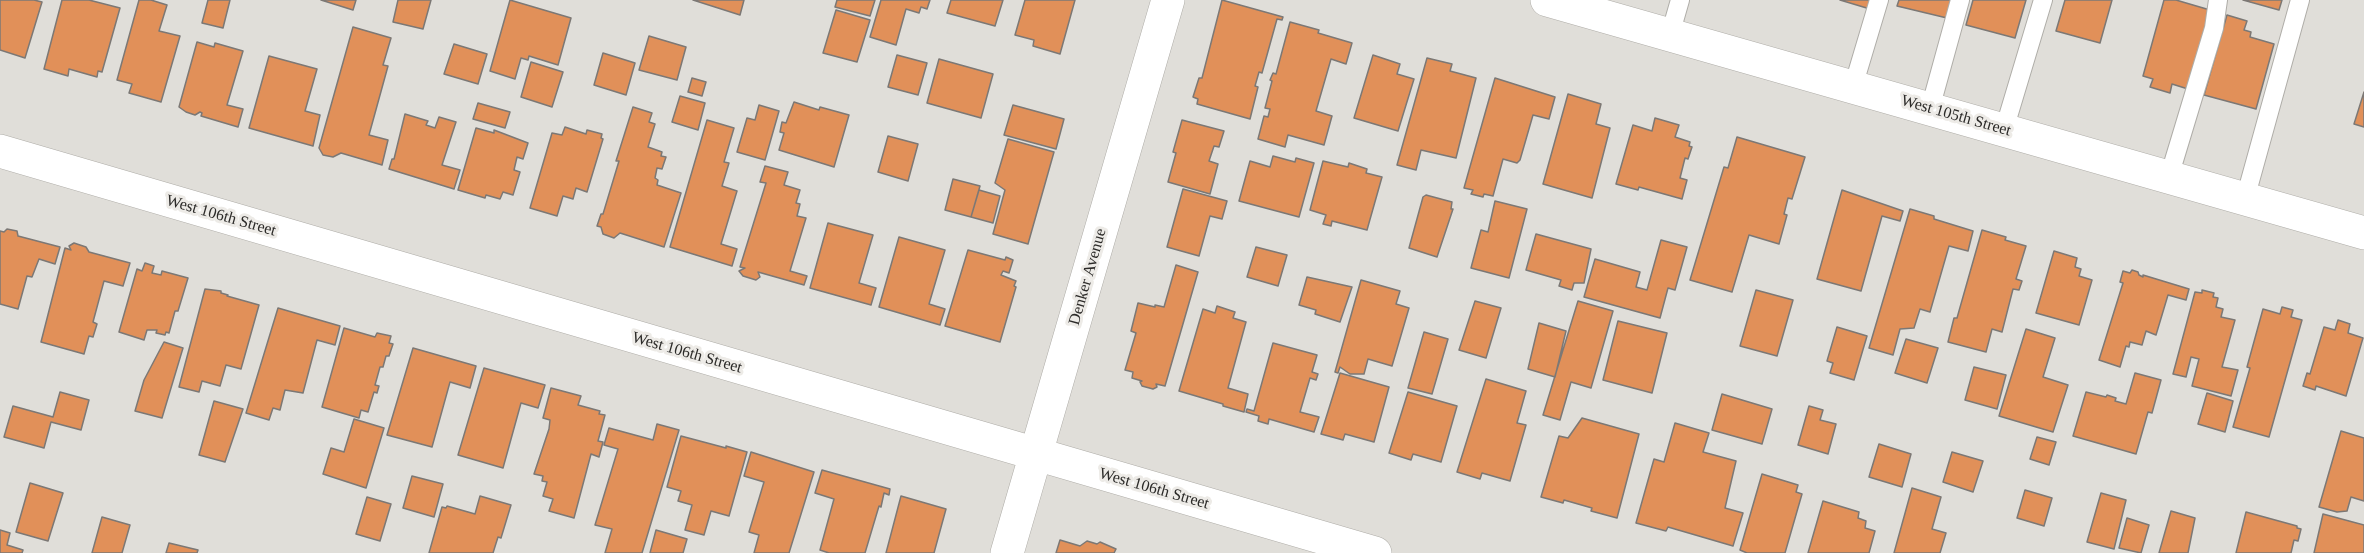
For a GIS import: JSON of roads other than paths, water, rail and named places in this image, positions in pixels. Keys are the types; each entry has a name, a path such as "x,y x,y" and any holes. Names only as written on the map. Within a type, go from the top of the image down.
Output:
{"street":[{"name":"Denker Avenue","path":"1007,553 1168,0"},
{"name":"West 105th Street","path":"1547,0 1586,5 1670,34 2364,233"},
{"name":"West 106th Street","path":"0,151 1366,552"}],"lane":[{"path":"1670,34 1680,0"},
{"path":"1853,87 1879,0"},
{"path":"1930,109 1960,0"},
{"path":"2004,130 2043,0"},
{"path":"2169,177 2214,28 2218,0"},
{"path":"2245,199 2300,0"}]}
